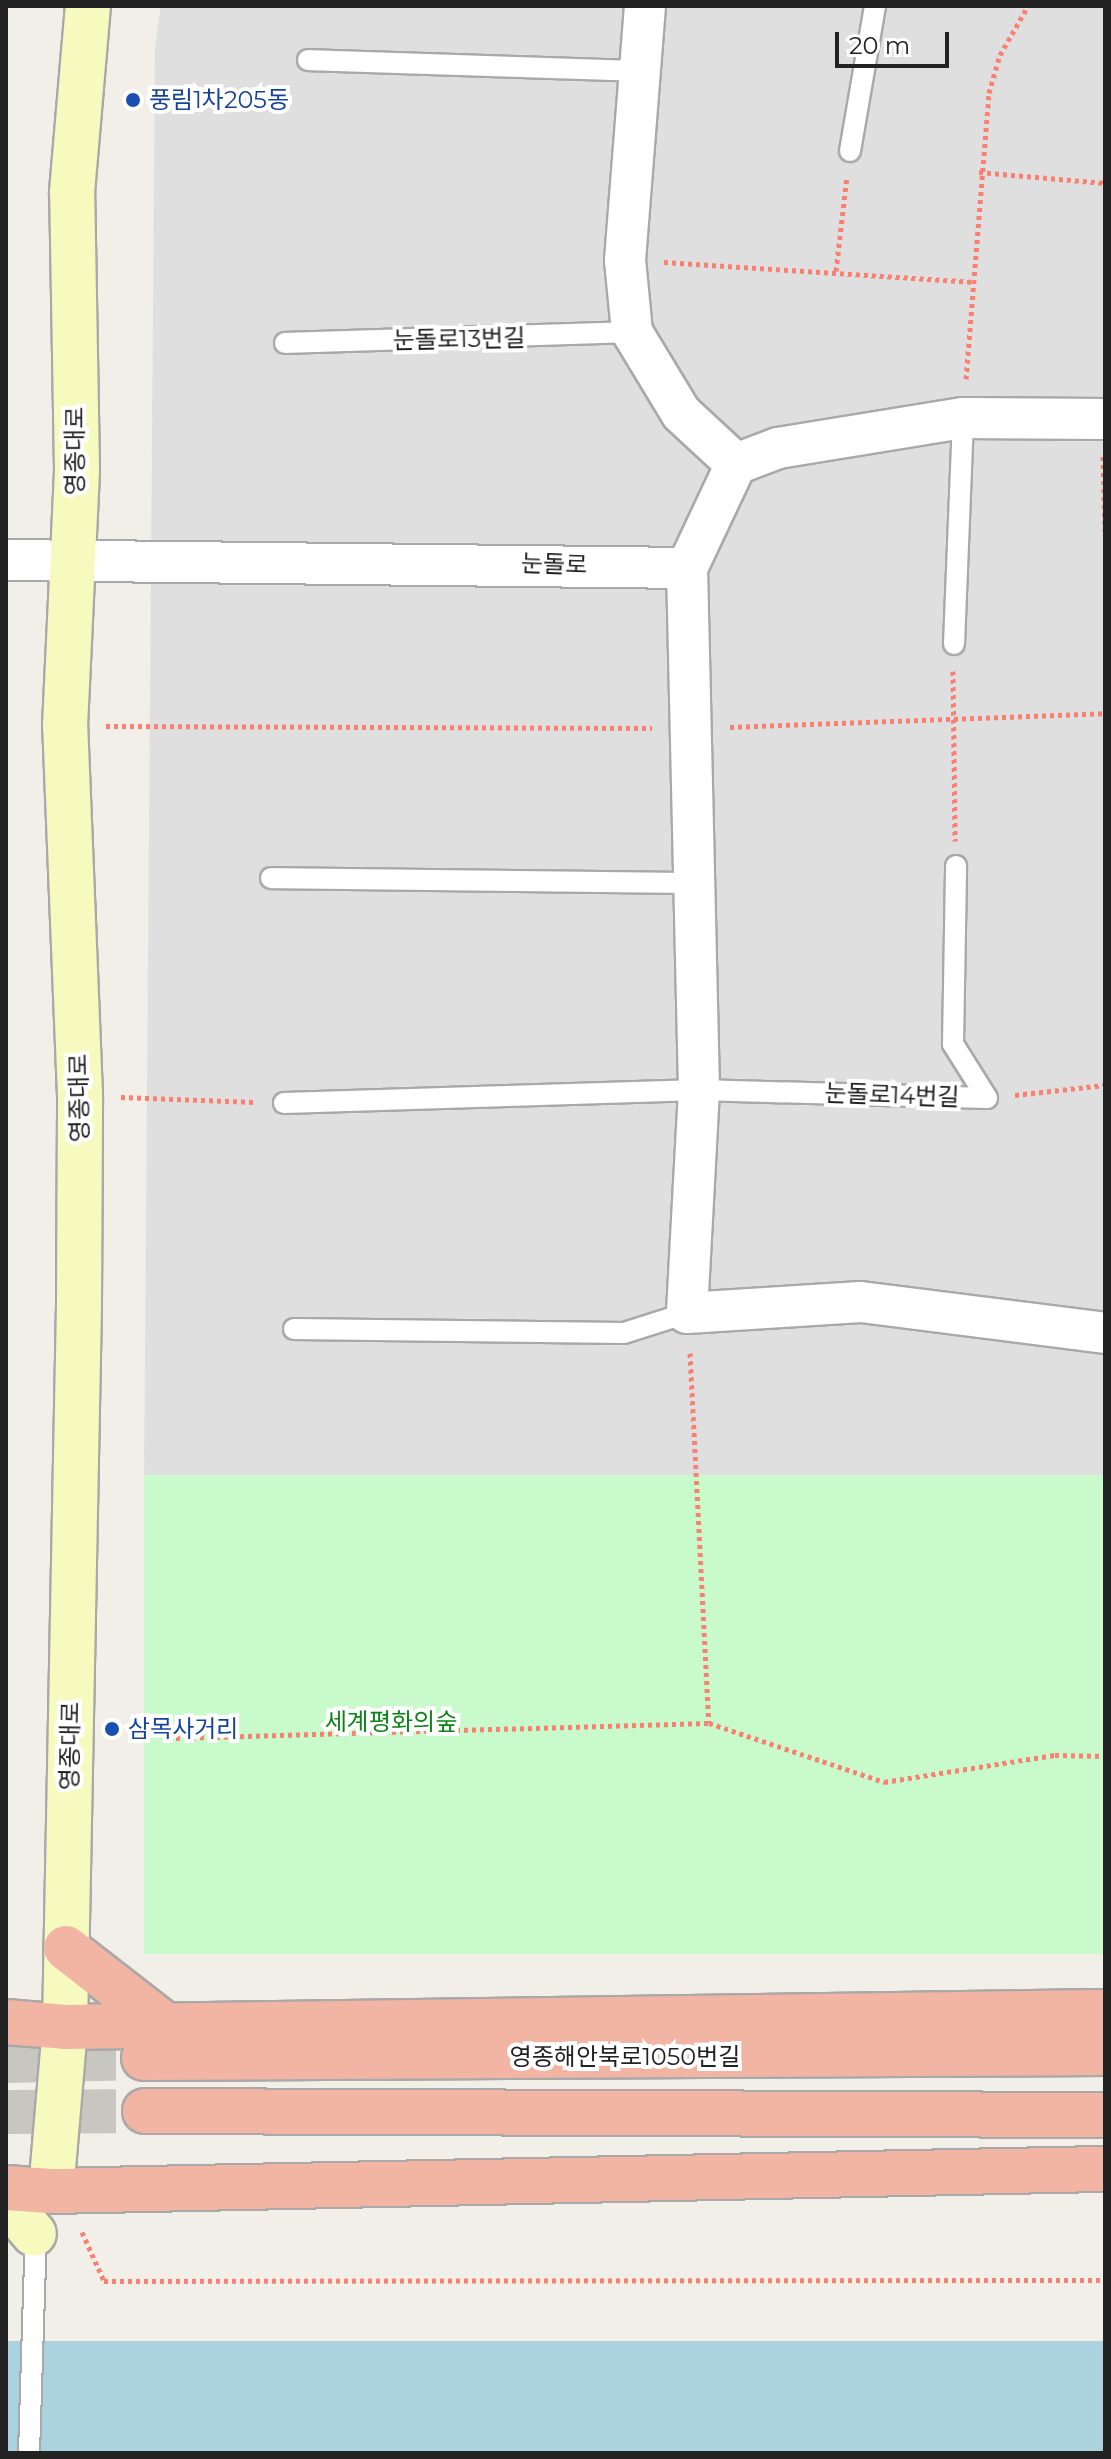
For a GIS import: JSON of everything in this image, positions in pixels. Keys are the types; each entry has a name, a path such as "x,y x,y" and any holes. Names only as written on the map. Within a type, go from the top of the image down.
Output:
{"highway":[{"path":"66,1948 154,2041"},
{"path":"6,2022 65,2027 154,2041 1105,2012"},
{"name":"영종해안북로1050번길","path":"154,2041 1105,2053"},
{"path":"145,2111 1105,2115"},
{"path":"6,2188 51,2191 1105,2169"}],"main road":[{"name":"영종대로","path":"51,2191 65,2027 80,1095 65,726 77,469 72,192 88,6"},
{"path":"6,2201 34,2251"}],"street":[{"path":"645,6 625,260 632,332 681,413 736,464"},
{"path":"1104,419 963,418 837,434 736,464 687,568 698,883 699,1090 687,1313 861,1302 1105,1333"},
{"name":"눈돌로","path":"6,560 73,558 687,568"}],"lane":[{"path":"850,151 875,6"},
{"path":"308,60 641,71"},
{"name":"눈돌로13번길","path":"285,343 632,332"},
{"path":"954,644 963,418"},
{"name":"눈돌로14번길","path":"956,866 953,1044 987,1098"},
{"path":"271,878 698,883"},
{"name":"눈돌로14번길","path":"284,1103 699,1090 987,1098"},
{"path":"294,1329 624,1333 687,1313"},
{"path":"29,2453 34,2251 51,2191"}],"path":[{"path":"963,418 979,172 1000,55 1028,6"},
{"path":"836,271 850,151"},
{"path":"979,172 1105,183"},
{"path":"625,260 974,282"},
{"path":"1104,419 1105,531"},
{"path":"954,644 952,722 956,866"},
{"path":"65,726 694,728 952,722 1105,713"},
{"path":"987,1098 1105,1085"},
{"path":"80,1095 284,1103"},
{"path":"687,1313 709,1723"},
{"path":"176,1738 709,1723 884,1782 1055,1755 1105,1756"},
{"path":"51,2191 81,2230 104,2281 1105,2280"}],"shaded area":[{"path":"161,6 1105,6 1105,1475 144,1481 155,47"}],"green space":[{"name":"세계평화의숲","path":"144,1475 1105,1475 1105,1954 144,1954"}],"water":[{"path":"6,2341 1105,2341 1105,2453 6,2453"}],"tunnel":[{"path":"6,2061 144,2058"},
{"path":"6,2112 145,2111"}],"place":[{"name":"풍림1차205동","path":"133,100"},
{"name":"삼목사거리","path":"112,1729"}]}
